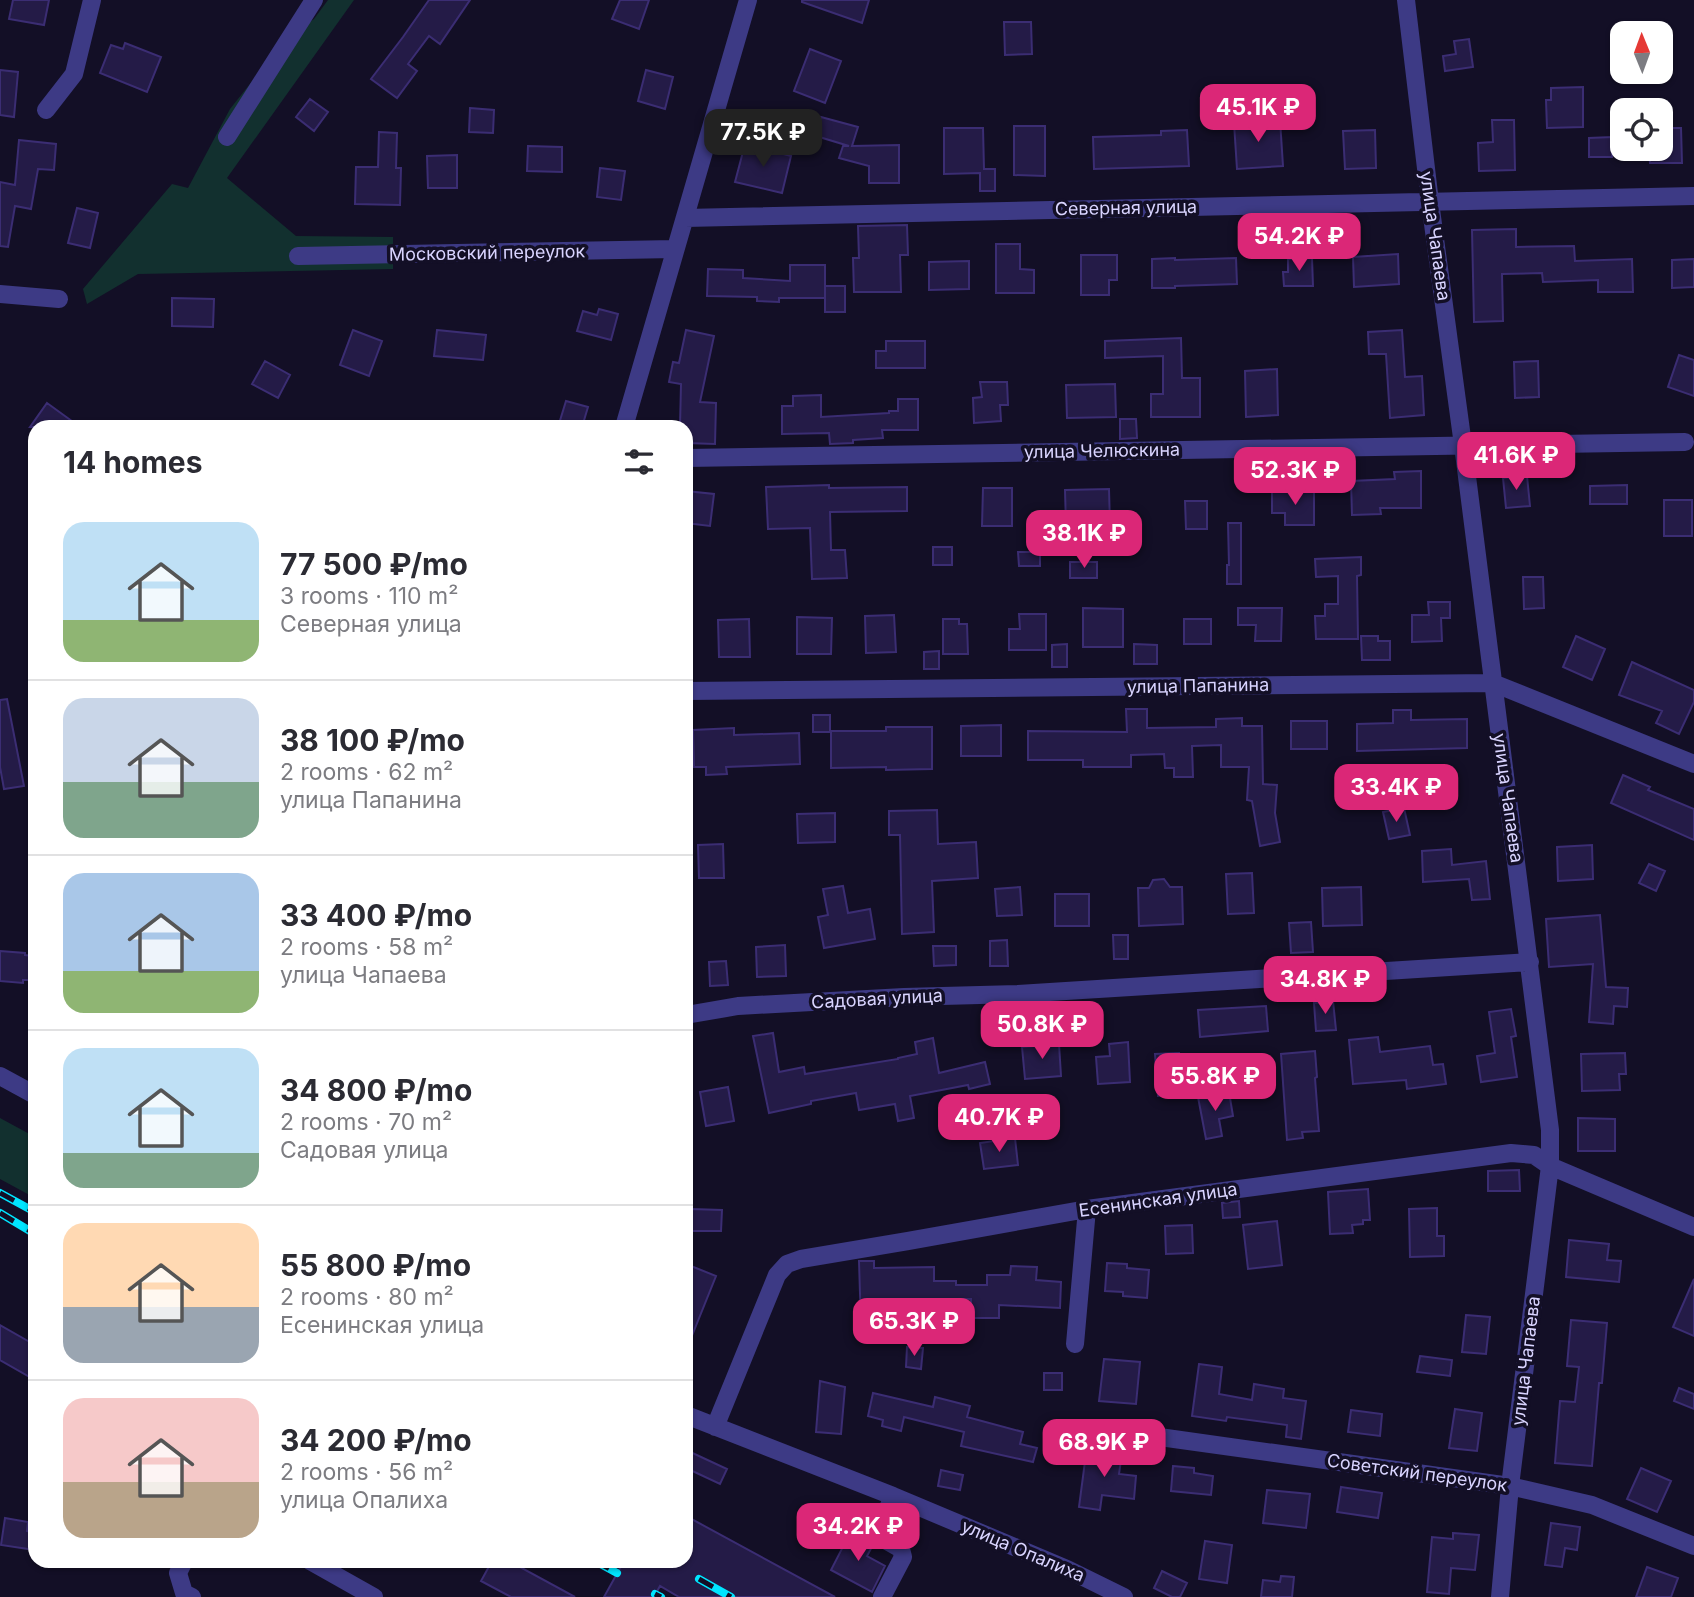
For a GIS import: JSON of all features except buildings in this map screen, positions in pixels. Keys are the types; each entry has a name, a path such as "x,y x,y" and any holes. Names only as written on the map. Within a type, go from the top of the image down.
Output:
{"street":[{"path":"46,110 74,74 92,0"},
{"path":"227,136 314,0"},
{"path":"626,420 748,0"},
{"name":"улица Чапаева","path":"1406,0 1550,1130 1550,1166 1510,1486 1500,1597"},
{"name":"Северная улица","path":"685,218 1694,196"},
{"name":"Московский переулок","path":"298,256 675,249"},
{"path":"0,293 59,299"},
{"name":"улица Челюскина","path":"693,458 1685,442"},
{"name":"улица Папанина","path":"693,691 1493,683 1694,764"},
{"name":"Садовая улица","path":"693,1014 752,1005 904,996 1018,994 1530,962"},
{"path":"0,1076 28,1091"},
{"name":"Есенинская улица","path":"715,1427 777,1275 787,1264 801,1259 1087,1209 1511,1153 1534,1155 1550,1166 1694,1227"},
{"path":"1075,1344 1087,1209"},
{"name":"улица Опалиха","path":"693,1418 893,1496 1066,1569 1124,1597"},
{"name":"Советский переулок","path":"1131,1433 1510,1486 1592,1505 1694,1546"},
{"path":"882,1597 903,1557 901,1549 885,1540 880,1528 893,1496"},
{"path":"180,1568 178,1573 184,1593 192,1597"},
{"path":"322,1568 374,1597"}],"green space":[{"path":"328,0 354,0 227,178 296,236 393,237 393,269 138,274 87,304 83,289 172,184 188,188 230,109 284,41 314,19"},
{"path":"0,1118 28,1133 28,1194 0,1179"}],"railway":[{"path":"0,1193 28,1208"},
{"path":"0,1213 28,1230"},
{"path":"608,1568 617,1573"},
{"path":"699,1579 731,1597"},
{"path":"655,1594 661,1597"}]}
